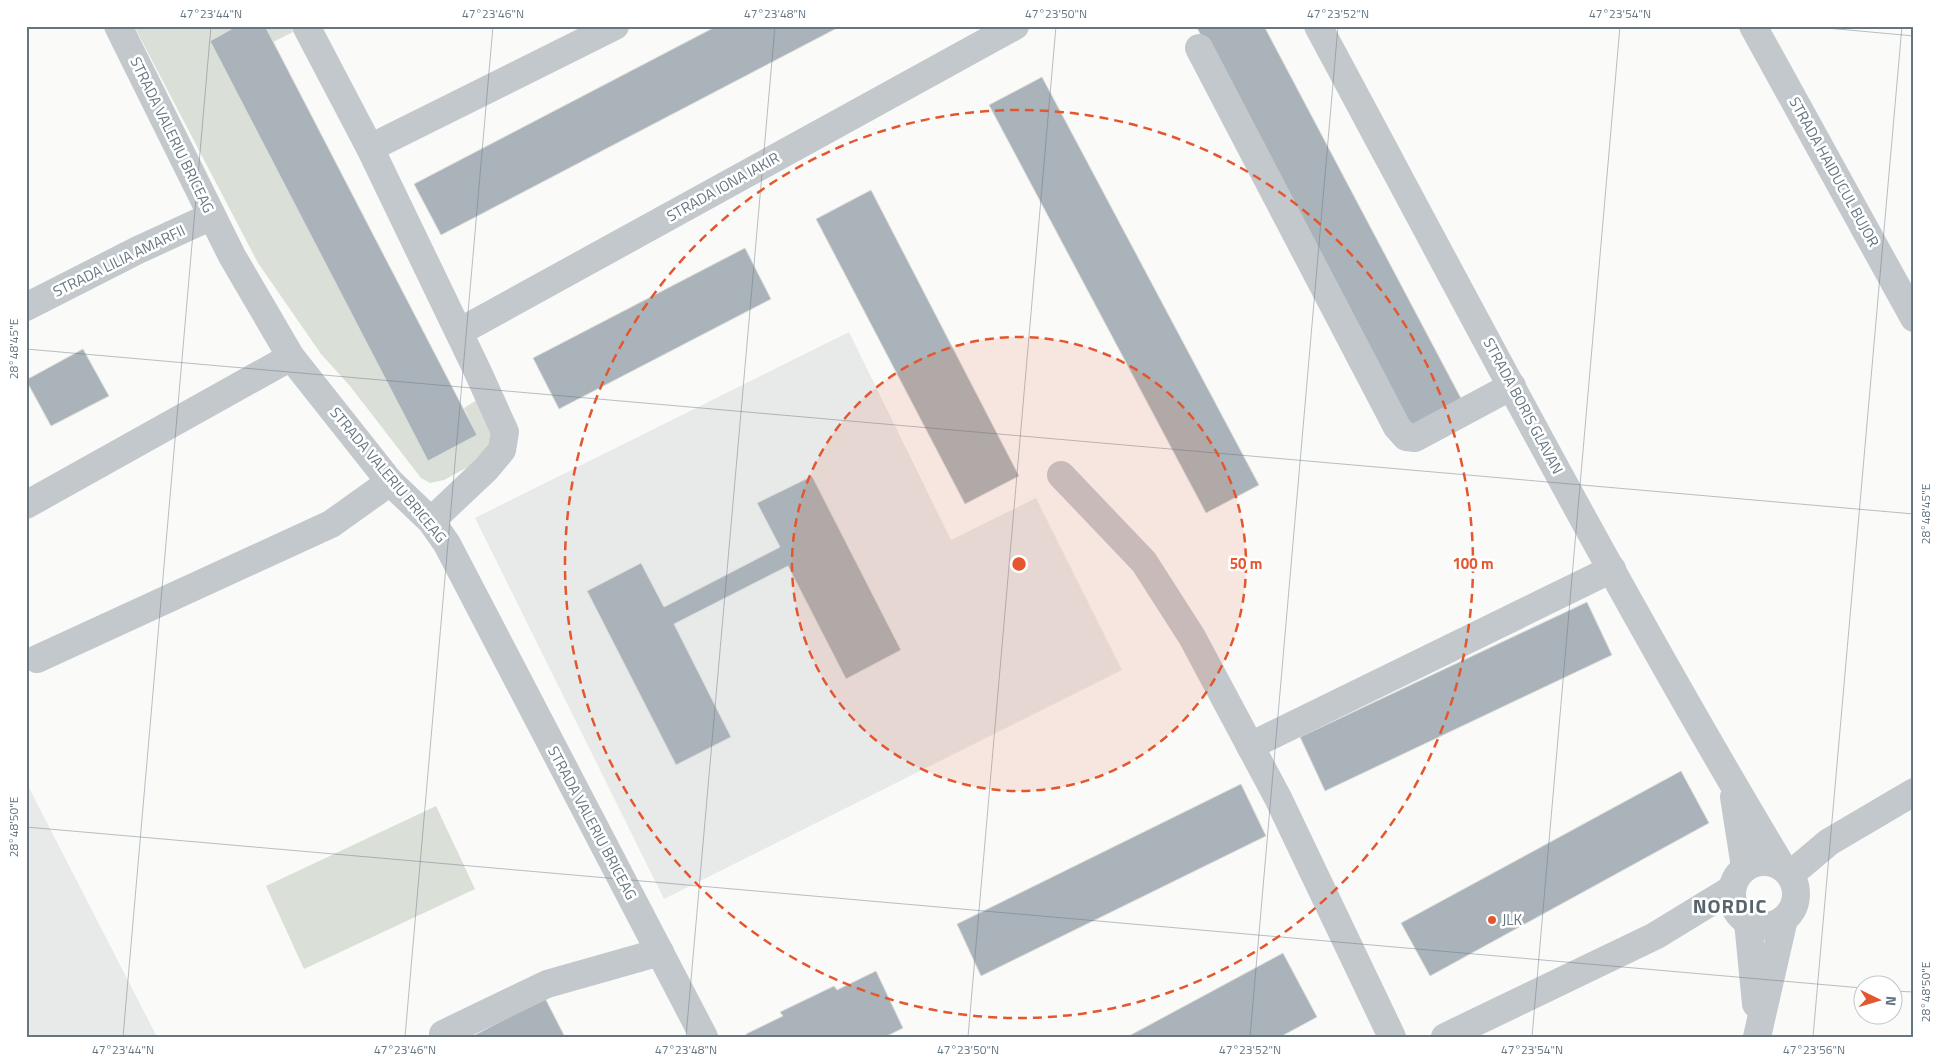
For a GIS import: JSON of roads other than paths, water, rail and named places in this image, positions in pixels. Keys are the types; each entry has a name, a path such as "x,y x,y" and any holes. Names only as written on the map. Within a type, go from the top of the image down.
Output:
{"street":[{"name":"STRADA VALERIU BRICEAG","path":"118,26 232,256 292,357 390,482 431,521 447,544 704,1037"},
{"path":"306,26 370,148 459,332 504,432 502,450 486,469 431,521"},
{"path":"370,148 615,26"},
{"name":"STRADA IONA IAKIR","path":"459,332 984,34 1015,26"},
{"name":"STRADA BORIS GLAVAN","path":"1318,26 1612,569 1732,783 1786,870"},
{"name":"STRADA HAIDUCUL BUJOR","path":"1753,26 1914,318"},
{"path":"1198,48 1397,427 1406,437 1415,438 1512,386"},
{"name":"STRADA LILIA AMARFII","path":"26,307 138,250 212,216"},
{"path":"26,505 292,357"},
{"path":"1061,475 1144,562 1192,637 1278,798 1392,1037"},
{"path":"37,659 331,524 390,482"},
{"path":"1250,746 1612,569"},
{"name":"STRADA BORIS GLAVAN","path":"1732,783 1741,898 1758,1031"},
{"path":"1786,870 1829,842 1914,792"},
{"path":"1445,1037 1655,936 1741,898 1756,862 1769,861 1786,870 1796,885 1797,898 1793,910 1784,919 1772,925 1760,926 1741,898"},
{"name":"STRADA BORIS GLAVAN","path":"1758,1031 1784,919"},
{"path":"443,1034 547,984 660,952"}],"place":[{"name":"JLK","path":"1492,920"}],"district":[{"name":"NORDIC","path":"1730,906"}]}
